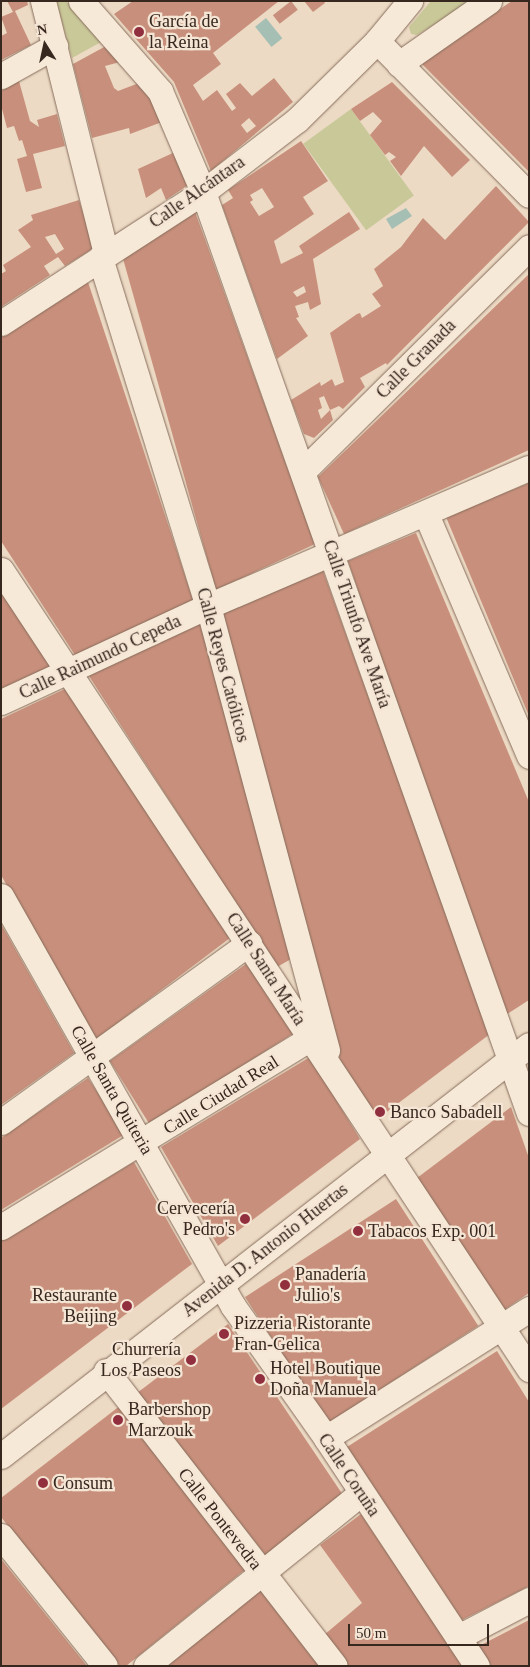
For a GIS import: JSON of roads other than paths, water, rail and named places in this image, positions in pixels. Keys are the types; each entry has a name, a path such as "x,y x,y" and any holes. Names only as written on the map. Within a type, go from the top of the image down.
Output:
{"street":[{"name":"Calle Reyes Católicos","path":"43,1 103,256 208,606 334,1076"},
{"name":"Calle Triunfo Ave María","path":"81,1 160,91 203,192 332,553 520,1051 529,1112"},
{"path":"399,64 489,1"},
{"name":"Calle Alcántara","path":"1,323 203,192 297,120 376,41 404,4"},
{"path":"376,41 529,195"},
{"path":"1,76 54,46"},
{"name":"Calle Granada","path":"303,471 529,247"},
{"name":"Calle Raimundo Cepeda","path":"1,702 208,606 426,514 529,468"},
{"path":"426,514 529,756"},
{"name":"Calle Santa María","path":"1,570 529,1369"},
{"name":"Calle Santa Quiteria","path":"1,896 143,1143 221,1284"},
{"path":"1,1122 249,943"},
{"name":"Calle Ciudad Real","path":"1,1227 143,1143 311,1038"},
{"name":"Avenida D. Antonio Huertas","path":"2,1453 520,1051"},
{"name":"Calle Coruña","path":"221,1284 477,1666"},
{"path":"326,1438 529,1309"},
{"name":"Calle Pontevedra","path":"106,1371 335,1666"},
{"path":"146,1666 361,1492"},
{"path":"1,1536 105,1666"},
{"path":"458,1637 529,1600"}],"place":[{"name":"García de la Reina","path":"139,32"},
{"name":"Banco Sabadell","path":"380,1112"},
{"name":"Cervecería Pedro's","path":"245,1219"},
{"name":"Tabacos Exp. 001","path":"358,1231"},
{"name":"Panadería Julio's","path":"285,1285"},
{"name":"Restaurante Beijing","path":"127,1306"},
{"name":"Pizzeria Ristorante Fran-Gelica","path":"224,1334"},
{"name":"Churrería Los Paseos","path":"191,1360"},
{"name":"Hotel Boutique Doña Manuela","path":"260,1379"},
{"name":"Barbershop Marzouk","path":"118,1420"},
{"name":"Consum","path":"43,1483"}]}
